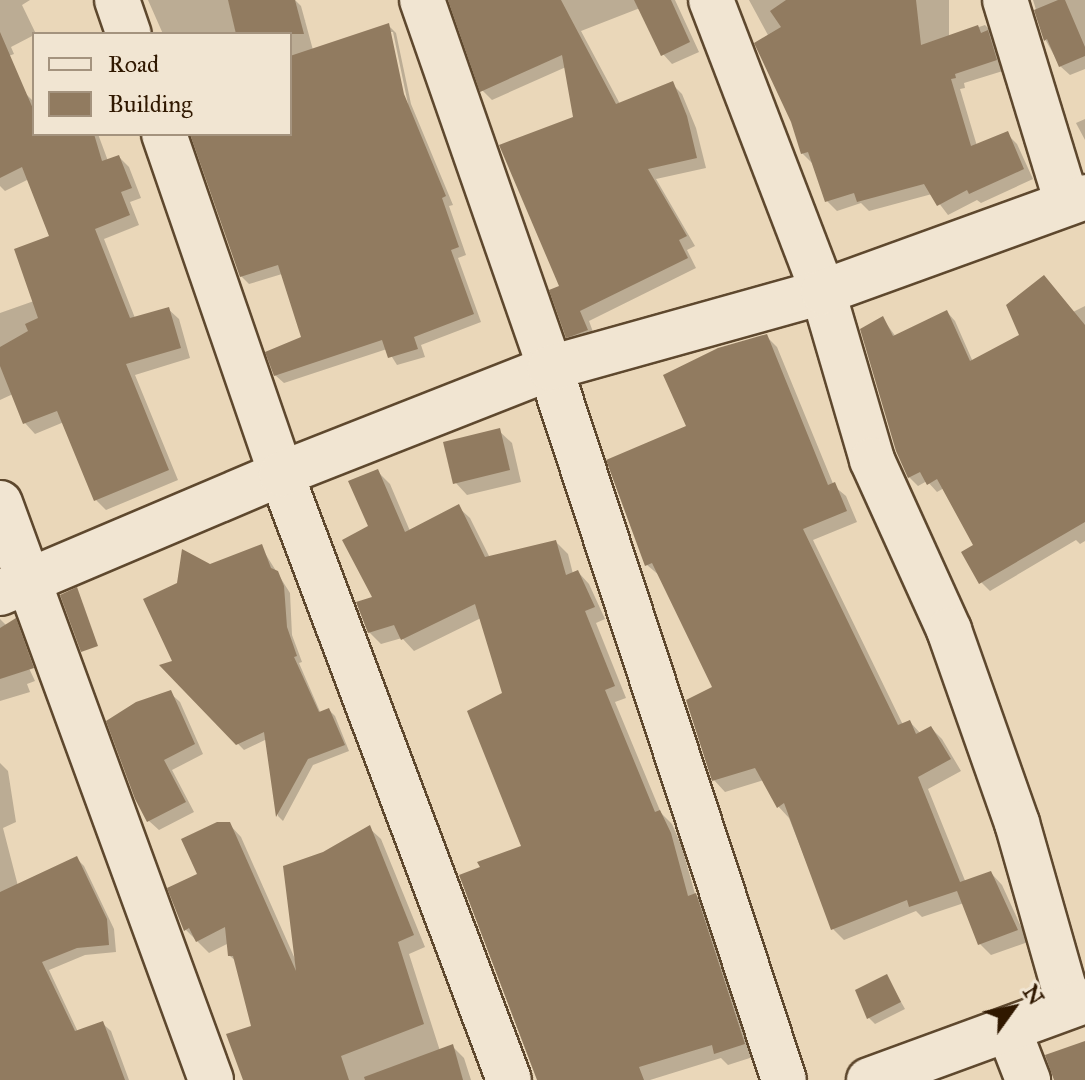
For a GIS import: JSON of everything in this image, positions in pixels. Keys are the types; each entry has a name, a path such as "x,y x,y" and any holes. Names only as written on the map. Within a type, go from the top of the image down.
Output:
{"street":[{"path":"117,0 128,32"},
{"path":"422,0 550,368 784,1080"},
{"path":"711,0 823,292 872,460 949,630 1077,1003 1009,1031 869,1080"},
{"path":"15,588 281,474 550,368 823,292 1076,200 1005,0"},
{"path":"165,136 281,474 509,1080"},
{"path":"0,503 15,588 211,1080"},
{"path":"1009,1031 1028,1080"}],"building":[{"path":"228,0 295,0 304,34 292,32 236,32"},
{"path":"448,0 561,0 616,104 673,81 687,116 697,158 648,169 687,236 679,240 688,258 580,311 588,330 566,338 549,290 559,286 499,145 573,117 562,55 480,92"},
{"path":"634,0 671,0 690,42 661,56"},
{"path":"786,0 916,0 921,45 978,25 981,33 988,30 997,60 955,74 956,78 951,79 971,146 1008,131 1024,169 969,194 967,190 937,206 924,184 857,202 854,193 825,202 808,152 801,154 791,122 754,43 781,27 770,11"},
{"path":"1065,0 1085,47 1085,56 1059,67 1047,39 1044,41 1034,10"},
{"path":"389,23 404,94 446,196 442,198 459,247 451,250 474,314 414,337 418,349 388,358 382,340 274,376 265,352 301,337 278,265 240,277 191,136 292,136 292,55"},
{"path":"0,32 32,106 32,136 95,136 102,161 119,155 132,188 121,192 130,215 95,229 130,318 169,307 181,348 126,364 169,470 94,501 57,411 23,424 0,366 0,347 28,331 25,324 38,318 14,249 49,236 22,167 0,178"},
{"path":"1044,275 1085,325 1085,522 979,584 961,552 973,545 937,479 927,485 920,472 908,478 896,451 860,329 883,316 893,336 947,310 970,361 1019,335 1006,305"},
{"path":"767,334 828,485 835,482 847,511 803,529 898,725 910,720 916,734 931,726 951,759 918,777 960,882 991,871 1018,930 978,945 957,891 909,907 907,900 831,930 784,803 777,808 755,768 712,781 686,700 712,687 652,563 645,566 606,460 686,426 663,375 718,348"},
{"path":"500,428 510,470 453,484 443,442"},
{"path":"378,469 405,532 459,504 485,557 556,540 566,575 578,570 595,607 585,611 615,686 605,690 655,812 660,810 671,833 688,896 696,893 745,1044 714,1054 712,1045 639,1067 644,1080 537,1080 459,875 480,867 477,862 521,846 467,711 502,693 475,604 401,640 394,625 368,633 356,602 372,597 342,540 368,526 348,481"},
{"path":"262,544 271,568 278,571 284,586 287,627 297,656 294,657 319,712 329,708 345,745 308,759 276,817 264,732 236,745 159,665 172,661 143,599 177,583 182,549 210,564"},
{"path":"77,587 98,646 81,652 60,595"},
{"path":"16,618 34,668 0,679 0,628"},
{"path":"171,690 195,744 164,760 186,802 147,822 135,799 106,721 136,702"},
{"path":"217,822 230,822 296,971 283,866 323,852 370,825 414,935 398,942 424,1024 341,1056 349,1080 243,1080 226,1034 251,1026 233,956 228,956 225,927 196,942 189,928 184,931 167,888 197,874 181,839"},
{"path":"77,856 107,919 109,945 77,948 42,962 75,1031 103,1021 125,1080 0,1080 0,892"},
{"path":"887,974 901,1002 867,1019 855,990"},
{"path":"1085,1041 1085,1080 1054,1080 1045,1055"},
{"path":"453,1044 463,1080 365,1080 364,1077"}]}
